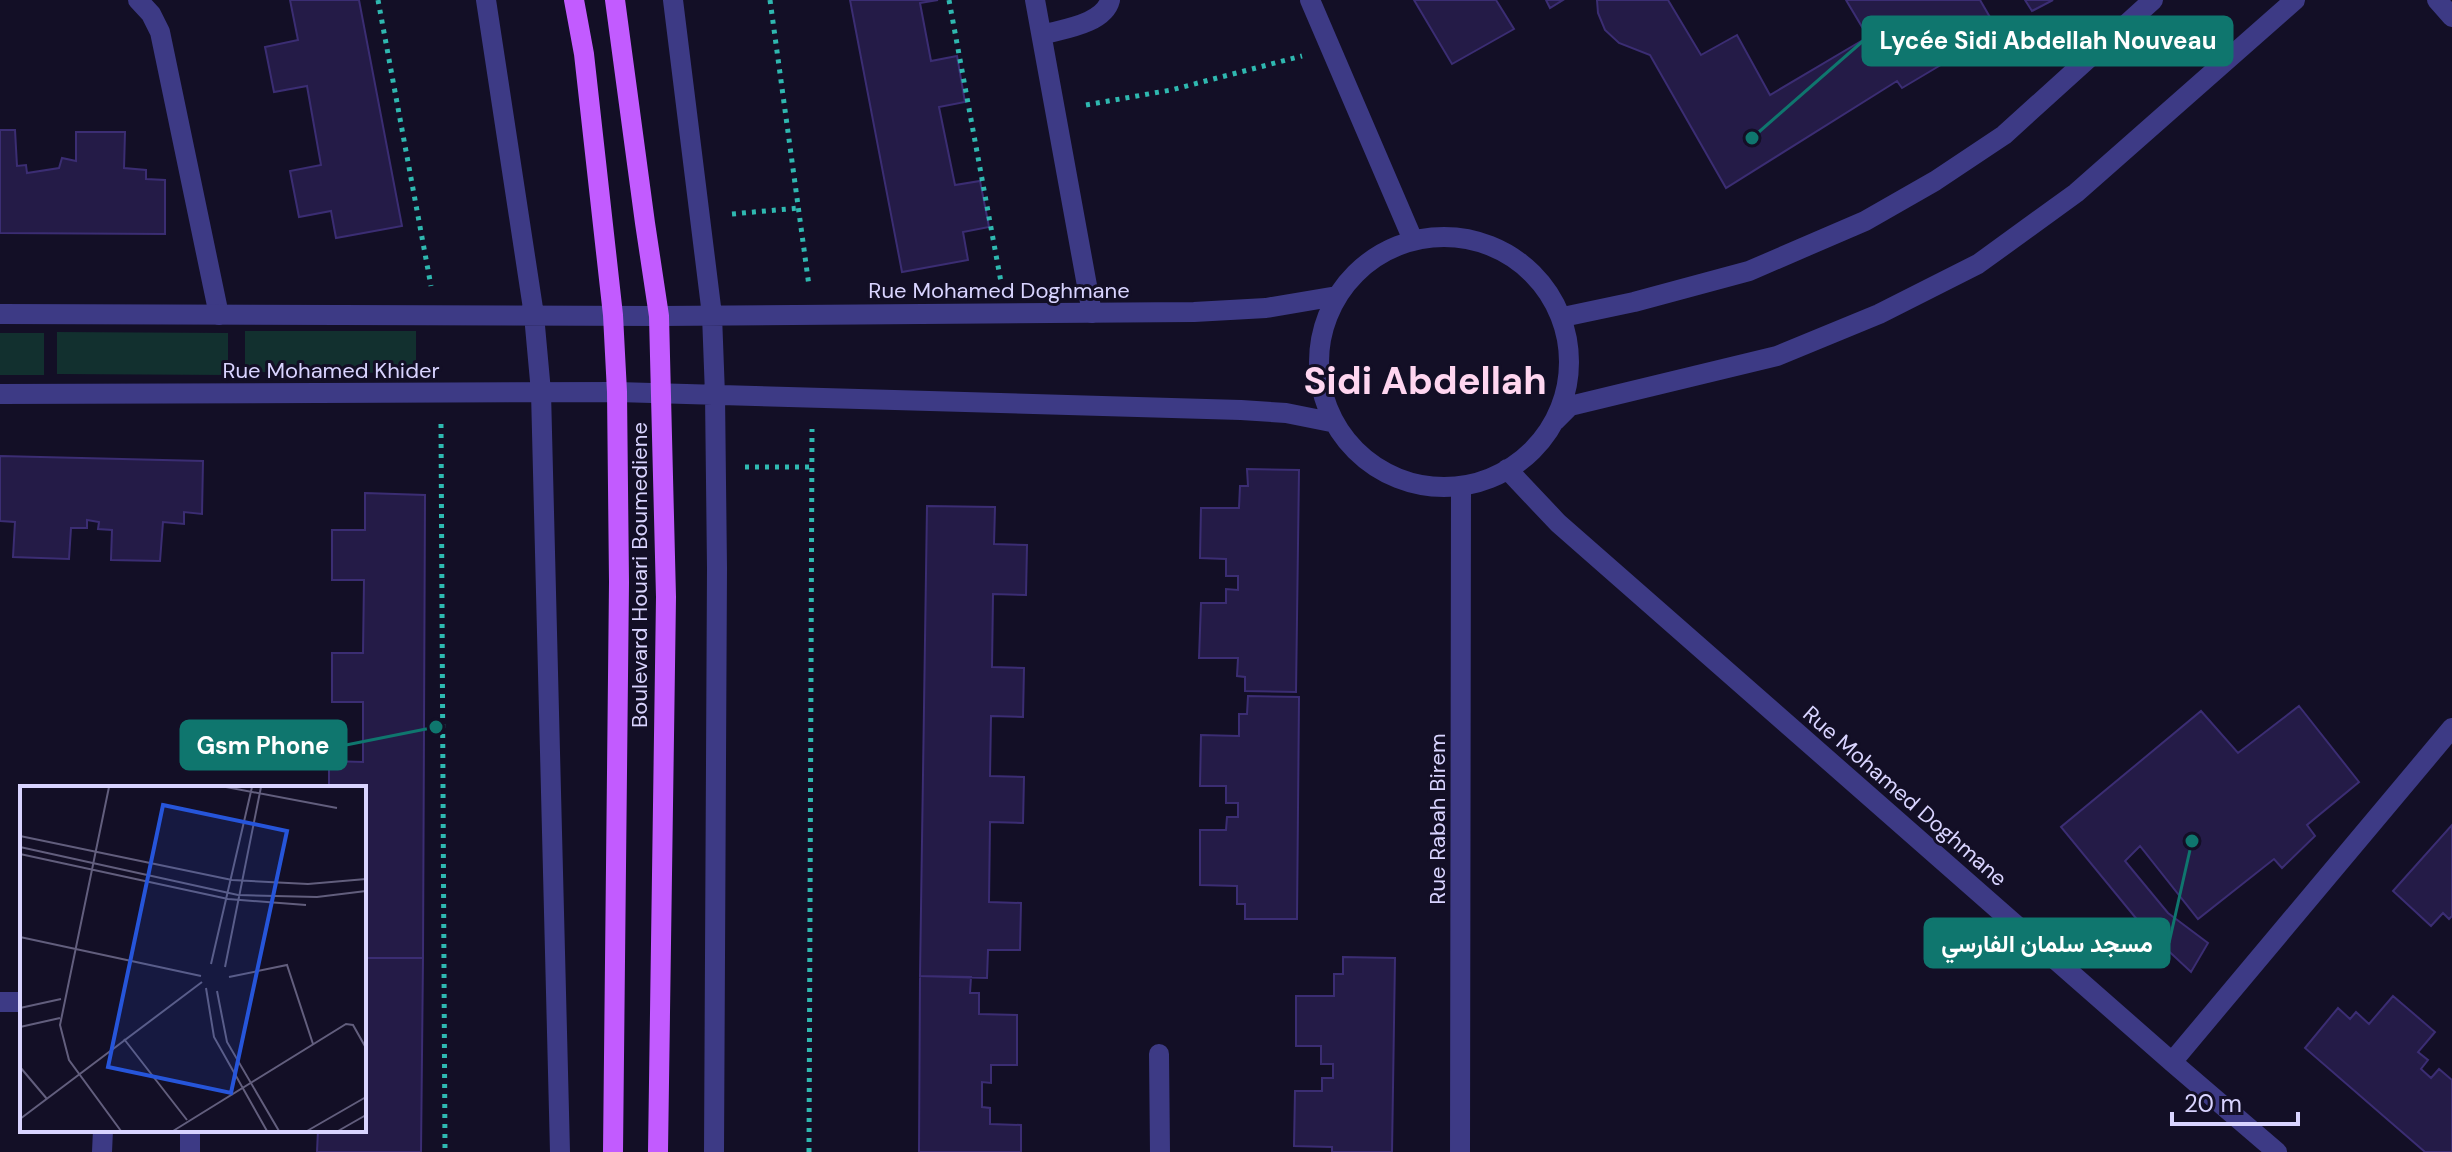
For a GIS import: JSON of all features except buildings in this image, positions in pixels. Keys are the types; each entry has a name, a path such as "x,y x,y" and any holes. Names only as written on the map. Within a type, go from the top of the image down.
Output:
{"main road":[{"name":"Boulevard Houari Boumediene","path":"574,0 584,54 613,315 617,392 619,582 613,1152"},
{"name":"Boulevard Houari Boumediene","path":"615,0 659,316 666,597 658,1152"}],"street":[{"path":"138,0 151,14 160,32 219,315"},
{"path":"486,0 534,315 541,392 560,1152"},
{"path":"673,0 712,315 715,395 714,1152"},
{"path":"1035,0 1092,313"},
{"path":"1042,35 1094,18 1108,8 1110,0"},
{"path":"1310,0 1413,240"},
{"path":"1563,317 1634,302 1749,271 1865,221 1935,181 2004,135 2153,0"},
{"path":"1555,421 1565,394 1569,365 1563,317 1543,284 1522,263 1498,248 1470,238 1441,236 1413,240 1385,250 1361,267 1337,296 1326,319 1319,351 1320,383 1331,422 1346,441 1370,463 1397,479 1429,487 1461,487 1491,478 1538,445 1570,406 1777,356 1879,314 1978,264 2076,193 2295,0"},
{"path":"2437,0 2452,17"},
{"name":"Rue Mohamed Doghmane","path":"659,316 1194,312 1266,308 1337,296"},
{"path":"0,314 659,316"},
{"name":"Rue Mohamed Khider","path":"0,394 661,394"},
{"path":"661,394 1241,410 1286,413 1331,422"},
{"name":"Rue Mohamed Doghmane","path":"1507,469 1558,523 2277,1152"},
{"name":"Rue Rabah Birem","path":"1460,1152 1461,487"},
{"path":"2172,1062 2452,728"},
{"path":"1159,1054 1160,1152"},
{"path":"102,1152 103,1132"}],"path":[{"path":"378,0 436,316"},
{"path":"770,0 813,315"},
{"path":"949,0 1006,313"},
{"path":"1056,110 1171,90 1330,49"},
{"path":"700,216 799,208"},
{"path":"441,394 445,1152"},
{"path":"809,1152 812,396"},
{"path":"716,467 812,467"}],"green space":[{"path":"245,331 416,331 416,373 245,372"},
{"path":"57,332 228,333 228,375 57,374"},
{"path":"0,333 44,333 44,375 0,375"}],"place":[{"name":"Lycée Sidi Abdellah Nouveau","path":"1752,138"},
{"name":"Gsm Phone","path":"436,727"},
{"name":"مسجد سلمان الفارسي","path":"2192,841"}],"district":[{"name":"Sidi Abdellah","path":"1425,381"}]}
